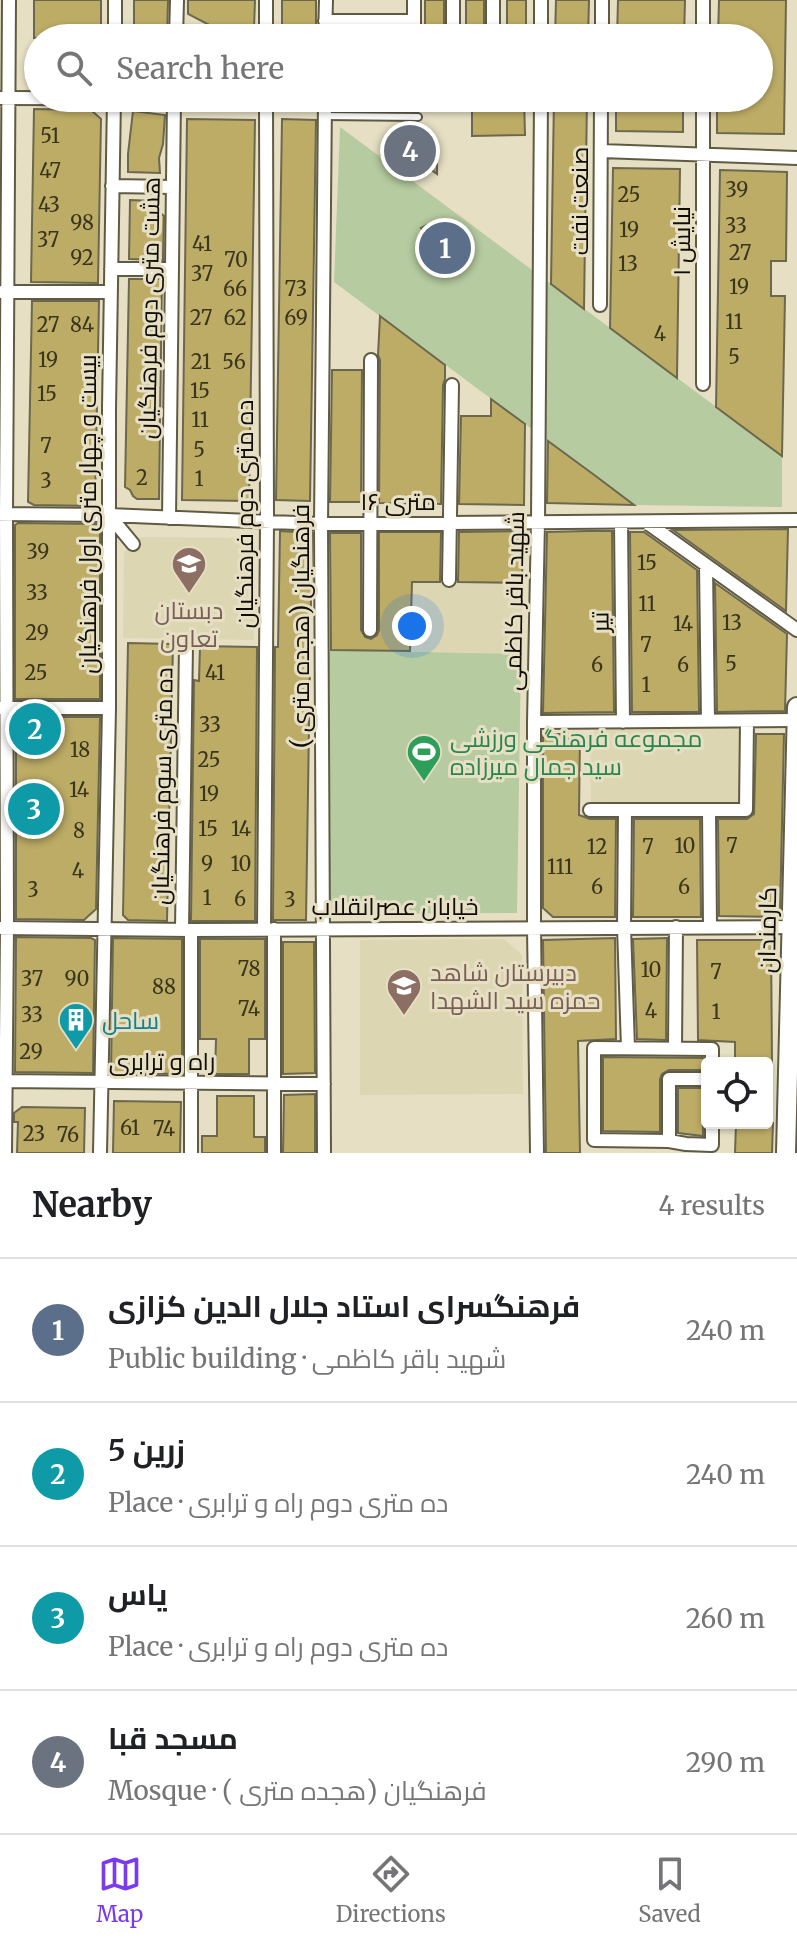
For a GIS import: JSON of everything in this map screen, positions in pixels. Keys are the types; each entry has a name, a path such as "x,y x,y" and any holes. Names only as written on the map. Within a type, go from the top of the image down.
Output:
{"main road":[{"name":"کارمندان","path":"786,1153 794,928 797,707"}],"street":[{"path":"5,1153 2,1126 4,98 9,0"},
{"path":"115,0 115,24"},
{"path":"176,21 177,0"},
{"path":"266,0 266,24"},
{"path":"326,0 325,21 414,21 414,0"},
{"path":"453,0 453,24"},
{"path":"493,0 493,24"},
{"path":"541,0 541,24"},
{"path":"602,0 602,24"},
{"path":"703,0 703,24"},
{"path":"4,98 24,98"},
{"name":"بیست و چهار متری اول فرهنگیان","path":"100,1153 109,708 114,112"},
{"name":"هشت متری دوم فرهنگیان","path":"169,518 174,112"},
{"name":"ده متری دوم فرهنگیان","path":"266,112 269,929 274,1153"},
{"name":"فرهنگیان (هجده متری )","path":"324,1153 321,524 325,112"},
{"name":"شهید باقر کاظمی","path":"537,1153 534,722 541,112"},
{"name":"صنعت نفت","path":"600,305 601,112"},
{"name":"نیایش ۱","path":"703,112 703,384"},
{"path":"601,151 797,158"},
{"path":"112,186 173,187"},
{"path":"111,269 172,269"},
{"path":"4,292 111,292"},
{"path":"370,630 371,360"},
{"path":"449,580 452,385"},
{"name":"۱۶ متری","path":"3,514 321,524 797,520"},
{"path":"109,515 133,544"},
{"name":"تیر","path":"621,522 623,722"},
{"path":"646,522 797,630"},
{"path":"706,565 708,721"},
{"name":"ده متری سوم فرهنگیان","path":"186,644 186,930 191,1153"},
{"path":"4,708 109,708"},
{"path":"534,722 797,720"},
{"path":"590,810 746,810 747,721"},
{"path":"625,810 624,927 628,1048"},
{"path":"709,810 710,927"},
{"path":"675,1049 676,927"},
{"name":"خیابان عصرانقلاب","path":"4,928 794,928"},
{"path":"712,1057 712,1049 594,1048 594,1140 625,1146 669,1141 686,1149 712,1145 712,1129"},
{"path":"669,1141 669,1079 701,1079"},
{"name":"راه و ترابری","path":"3,1081 324,1084"}],"lane":[{"path":"325,116 418,117"}],"path":[{"path":"176,21 181,24"}],"shaded area":[{"name":"دبستان تعاون","path":"141,537 255,538 254,640 123,638 124,552"},
{"path":"411,582 522,583 521,654 410,651"},
{"path":"740,727 740,805 591,806 590,734 599,728"},
{"path":"504,939 522,955 523,1094 360,1095 360,940"}],"green space":[{"path":"340,127 782,456 782,507 634,505 334,282"},
{"name":"مجموعه فرهنگی ورزشی سید جمال میرزاده","path":"328,650 521,654 517,913 330,914"}],"building":[{"path":"34,0 101,0 101,24 34,24"},
{"path":"134,0 168,0 167,24 134,24"},
{"path":"188,0 255,0 254,24 207,24 188,14"},
{"path":"282,0 316,0 316,24 282,24"},
{"path":"425,0 444,0 444,24 425,24"},
{"path":"466,0 484,0 484,24 466,24"},
{"path":"507,0 526,0 526,24 507,24"},
{"path":"556,0 589,0 588,24 555,24"},
{"path":"618,0 685,0 684,24 617,24"},
{"path":"719,0 786,0 784,134 717,133 717,112 773,112 773,24 718,24"},
{"path":"34,112 93,112 101,119 98,283 31,282"},
{"path":"133,112 165,115 160,173 128,172"},
{"path":"472,112 524,112 525,135 472,136"},
{"path":"554,112 587,112 584,309 551,284"},
{"path":"616,112 683,112 683,132 616,131"},
{"path":"187,119 255,120 249,501 182,500"},
{"path":"282,119 316,120 310,501 276,500"},
{"path":"405,125 437,147 437,174 422,163 412,178 381,155"},
{"path":"613,168 680,169 677,378 610,328"},
{"path":"720,170 787,172 786,261 771,261 771,296 785,296 782,456 716,407"},
{"path":"130,200 156,201 156,209 164,216 163,260 129,259"},
{"path":"435,221 445,240 451,236 462,256 436,270 431,261 437,258 421,228"},
{"path":"129,279 162,279 159,499 137,499 125,487"},
{"path":"32,301 99,301 95,506 34,505 28,502"},
{"path":"380,316 445,365 441,504 379,503"},
{"path":"332,370 362,370 361,502 330,502"},
{"path":"491,399 525,424 524,505 459,504 461,416 491,416"},
{"path":"548,441 597,477 634,505 547,503"},
{"path":"97,524 100,527 100,699 15,699 15,525"},
{"path":"788,529 786,611 673,530"},
{"path":"280,531 312,533 306,920 273,920 275,647 278,647"},
{"path":"523,531 522,583 458,582 459,532"},
{"path":"612,531 614,712 543,713 547,532"},
{"path":"379,532 441,532 440,582 412,582 410,651 331,650 330,533 361,533 361,630 365,637 371,639 379,630"},
{"path":"630,532 644,532 697,570 699,712 632,712"},
{"path":"715,583 787,634 785,711 717,712"},
{"path":"128,643 173,644 167,921 128,920 123,915"},
{"path":"200,646 257,647 255,921 191,921 194,680 199,681"},
{"path":"17,717 100,717 96,909 84,920 16,919"},
{"path":"543,734 580,734 579,815 590,819 616,819 615,917 553,917 543,908"},
{"path":"756,734 784,734 780,915 719,916 718,819 747,819 754,814"},
{"path":"634,819 700,819 701,917 633,917"},
{"path":"16,937 95,940 93,1073 15,1072"},
{"path":"113,938 182,939 182,1074 111,1073"},
{"path":"615,938 616,1039 578,1041 580,1153 546,1153 543,940"},
{"path":"667,938 666,1040 637,1039 633,939"},
{"path":"200,939 265,939 265,1039 249,1039 249,1074 215,1074 216,1039 200,1039"},
{"path":"697,940 771,940 772,1057 735,1057 735,1042 698,1040"},
{"path":"283,942 314,942 315,1073 283,1074"},
{"path":"603,1057 701,1058 701,1070 669,1070 662,1074 660,1132 603,1131"},
{"path":"678,1088 701,1088 703,1136 678,1133"},
{"path":"315,1094 315,1153 283,1153 284,1095"},
{"path":"217,1096 254,1096 254,1137 265,1137 265,1153 202,1153 202,1136 217,1136"},
{"path":"114,1101 181,1102 180,1153 113,1153"},
{"path":"22,1107 85,1108 84,1153 17,1153 18,1122 14,1122 14,1113"},
{"path":"736,1129 773,1129 772,1153 735,1153"}],"place":[{"name":"مسجد قبا","path":"410,151"},
{"name":"فرهنگسرای استاد جلال الدین کزازی","path":"445,248"},
{"name":"دبستان تعاون","path":"189,595"},
{"name":"زرین 5","path":"35,729"},
{"name":"مجموعه فرهنگی ورزشی سید جمال میرزاده","path":"424,783"},
{"name":"یاس","path":"34,809"},
{"name":"دبیرستان شاهد حمزه سید الشهدا","path":"404,1017"},
{"name":"ساحل","path":"76,1051"}]}
